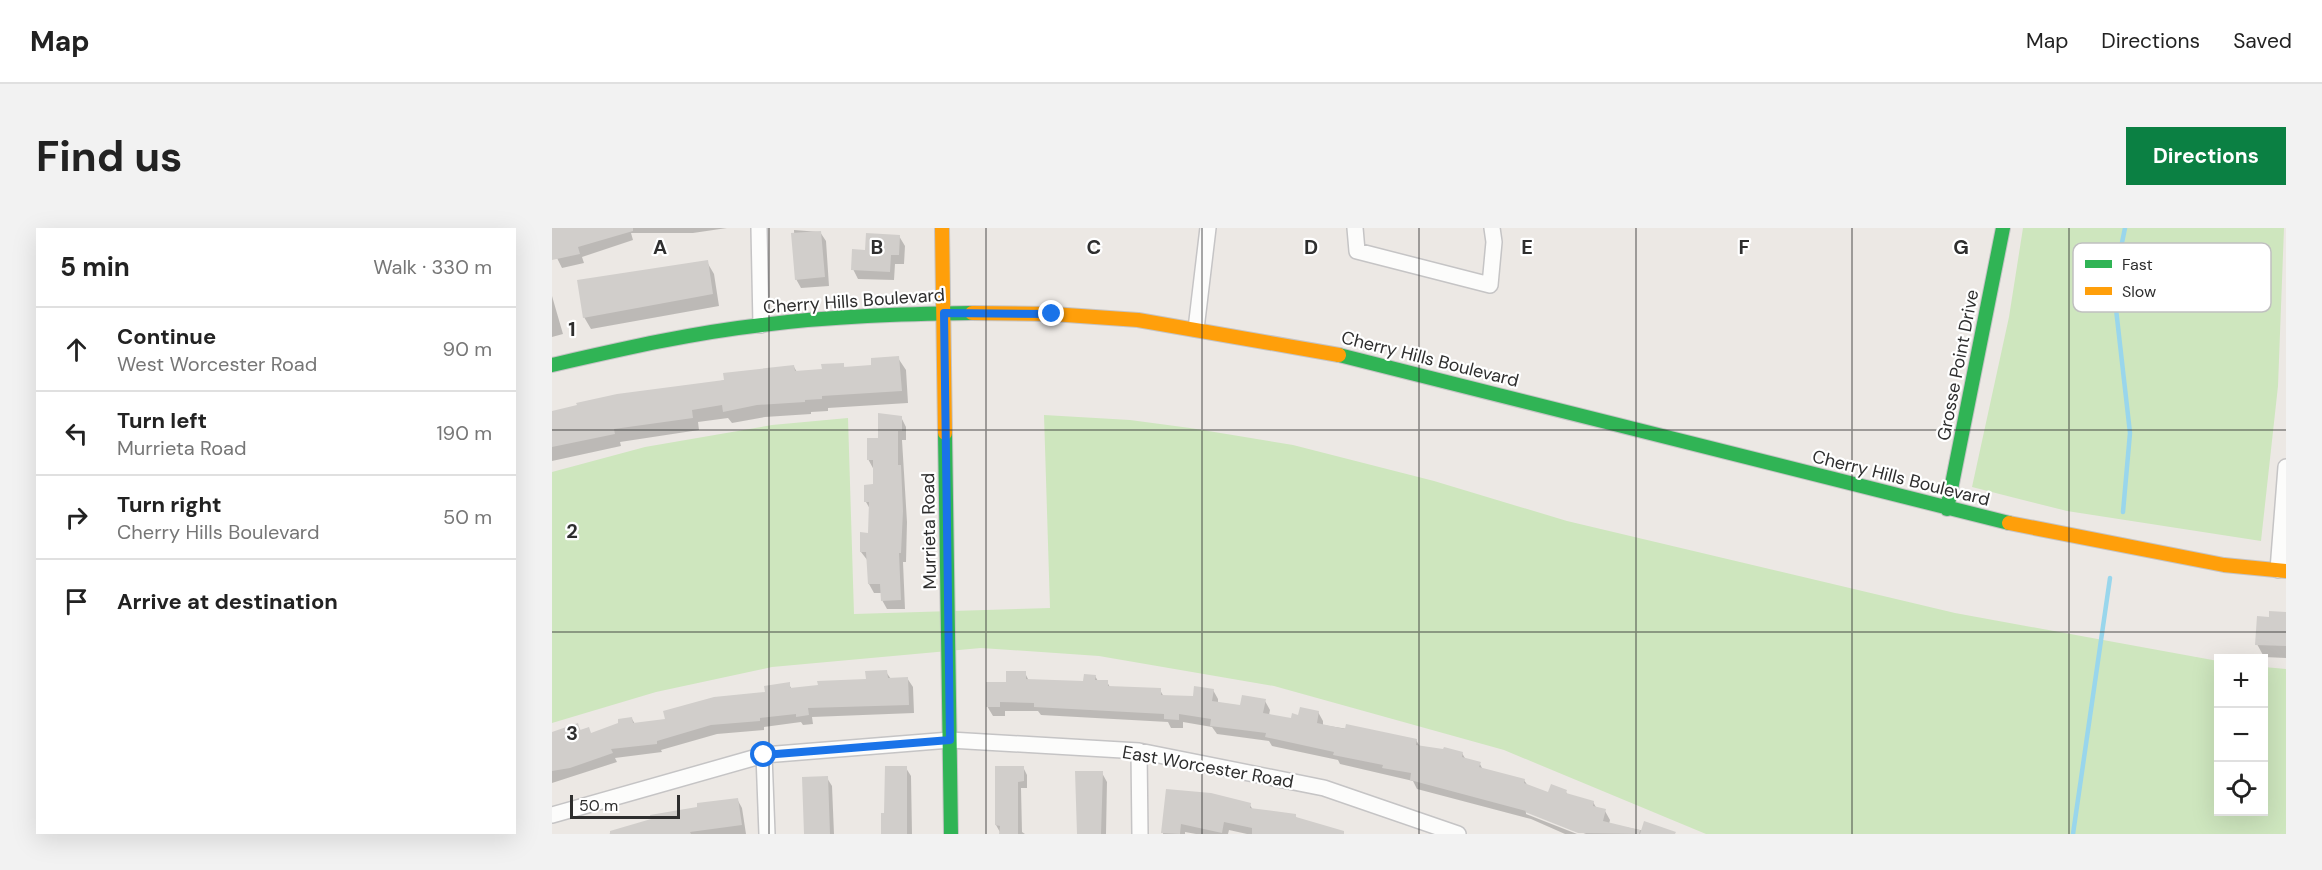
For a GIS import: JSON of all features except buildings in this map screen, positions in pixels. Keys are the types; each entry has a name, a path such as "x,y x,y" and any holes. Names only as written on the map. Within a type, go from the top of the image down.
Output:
{"street":[{"path":"759,228 762,325"},
{"name":"Murrieta Road","path":"942,228 951,834"},
{"path":"1196,329 1208,228"},
{"path":"1355,228 1357,251 1490,285 1494,242 1492,228"},
{"name":"Grosse Point Drive","path":"1947,509 2003,228"},
{"name":"Cherry Hills Boulevard","path":"552,365 650,343 762,325 852,316 944,313 1079,315 1138,320 1323,351 1947,509 2101,543 2224,565 2282,571"},
{"path":"2282,571 2286,467"},
{"name":"East Worcester Road","path":"552,815 764,755 950,740 1139,751 1324,788 1458,834"},
{"path":"1139,751 1140,834"},
{"path":"764,755 767,834"}],"green space":[{"path":"2023,228 2284,228 2278,386 2261,541 2067,511 1972,487 2009,317"},
{"path":"1044,415 1130,420 1293,445 1434,481 1567,521 1955,613 2214,660 2214,816 2268,816 2268,667 2286,669 2286,834 1706,834 1504,750 1274,686 1099,656 981,648 772,667 656,692 552,723 552,472 645,447 772,425 848,418 854,614 1050,608"}],"waterway":[{"path":"2122,243 2125,228"},
{"path":"2116,312 2130,433 2123,512"},
{"path":"2073,834 2110,578"}],"traffic: fast":[{"path":"1947,509 2003,228"},
{"path":"552,365 630,347 735,328 814,319 972,313"},
{"path":"1339,355 2009,523"},
{"path":"945,433 951,834"}],"traffic: slow":[{"path":"942,228 945,433"},
{"path":"972,313 1052,314 1138,320 1339,355"},
{"path":"2009,523 2224,565 2286,571"}],"route":[{"path":"764,755 950,740 944,313 1052,314"}]}
